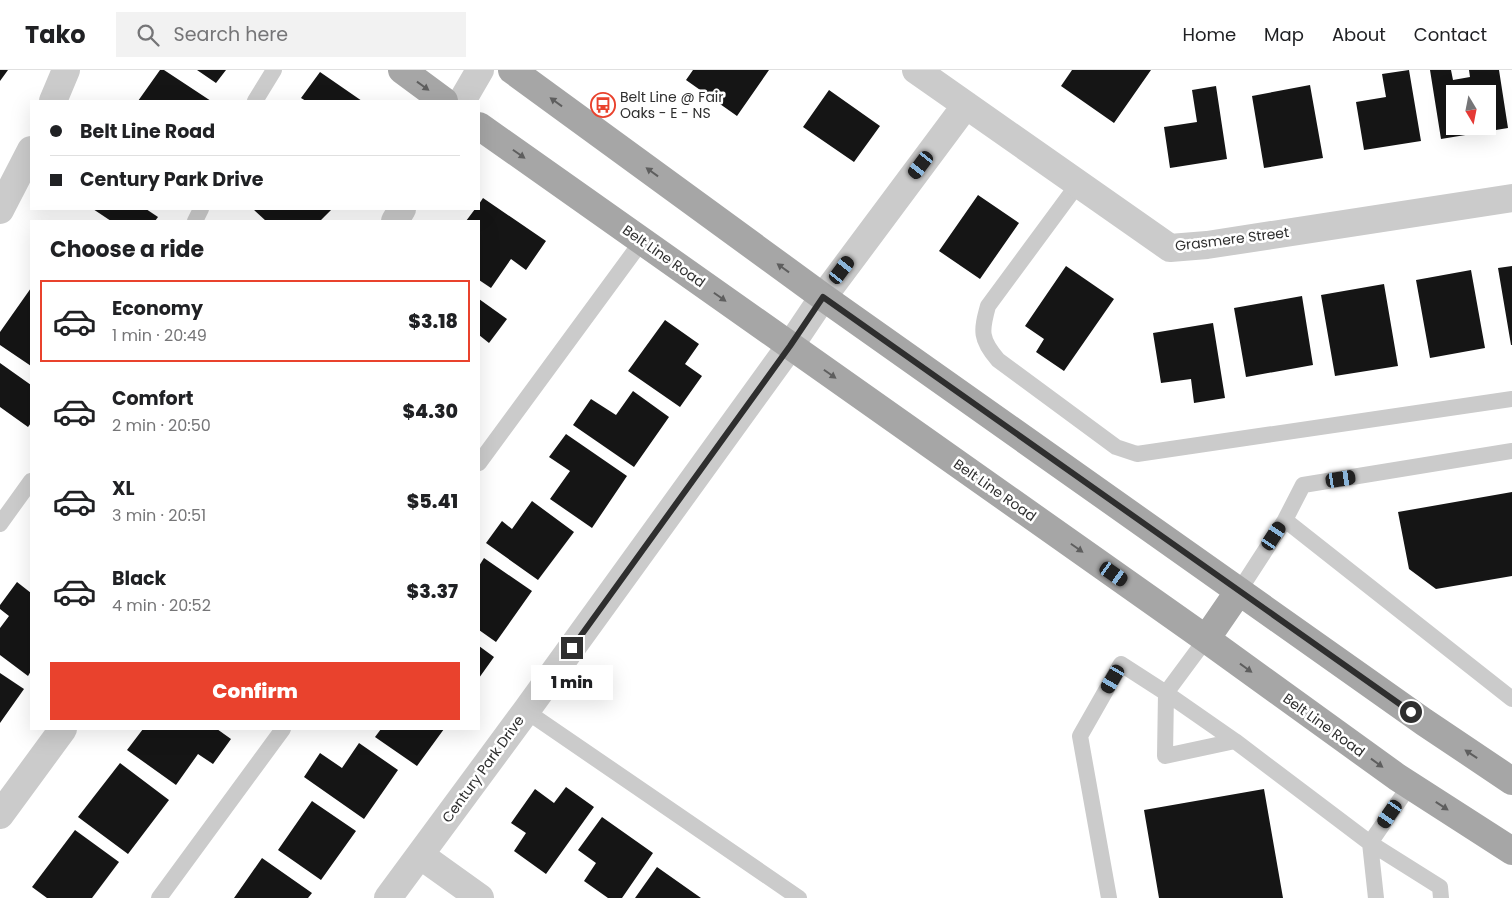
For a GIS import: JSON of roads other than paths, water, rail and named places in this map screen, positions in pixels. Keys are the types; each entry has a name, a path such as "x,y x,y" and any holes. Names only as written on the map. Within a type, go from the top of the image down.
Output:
{"main road":[{"path":"402,70 443,100"},
{"path":"512,70 823,297 1424,722 1512,781"},
{"name":"Belt Line Road","path":"480,127 1410,785 1512,851"},
{"path":"1206,639 1239,590"}],"street":[{"path":"52,100 66,70"},
{"path":"463,100 480,70"},
{"name":"Grasmere Street","path":"916,70 1170,248 1207,245 1512,198"},
{"name":"Century Park Drive","path":"388,898 526,711 790,346 823,297 966,105"},
{"path":"0,210 30,152"},
{"path":"0,815 63,730"},
{"path":"420,855 480,898"}],"lane":[{"path":"257,100 274,70"},
{"path":"1078,184 988,306 982,326 986,346 998,360 1116,447 1138,454 1512,399"},
{"path":"480,462 642,241"},
{"path":"1239,590 1285,520 1303,485 1512,452"},
{"path":"0,524 30,482"},
{"path":"1285,520 1512,699"},
{"path":"1206,639 1166,693 1166,756 1235,741"},
{"path":"1108,898 1080,736 1121,664 1235,741 1370,843 1440,887 1441,898"},
{"path":"526,711 800,898"},
{"path":"159,898 282,730"},
{"path":"1376,898 1370,843 1410,785"}],"place":[{"name":"Belt Line @ Fair Oaks - E - NS","path":"603,105"}]}
